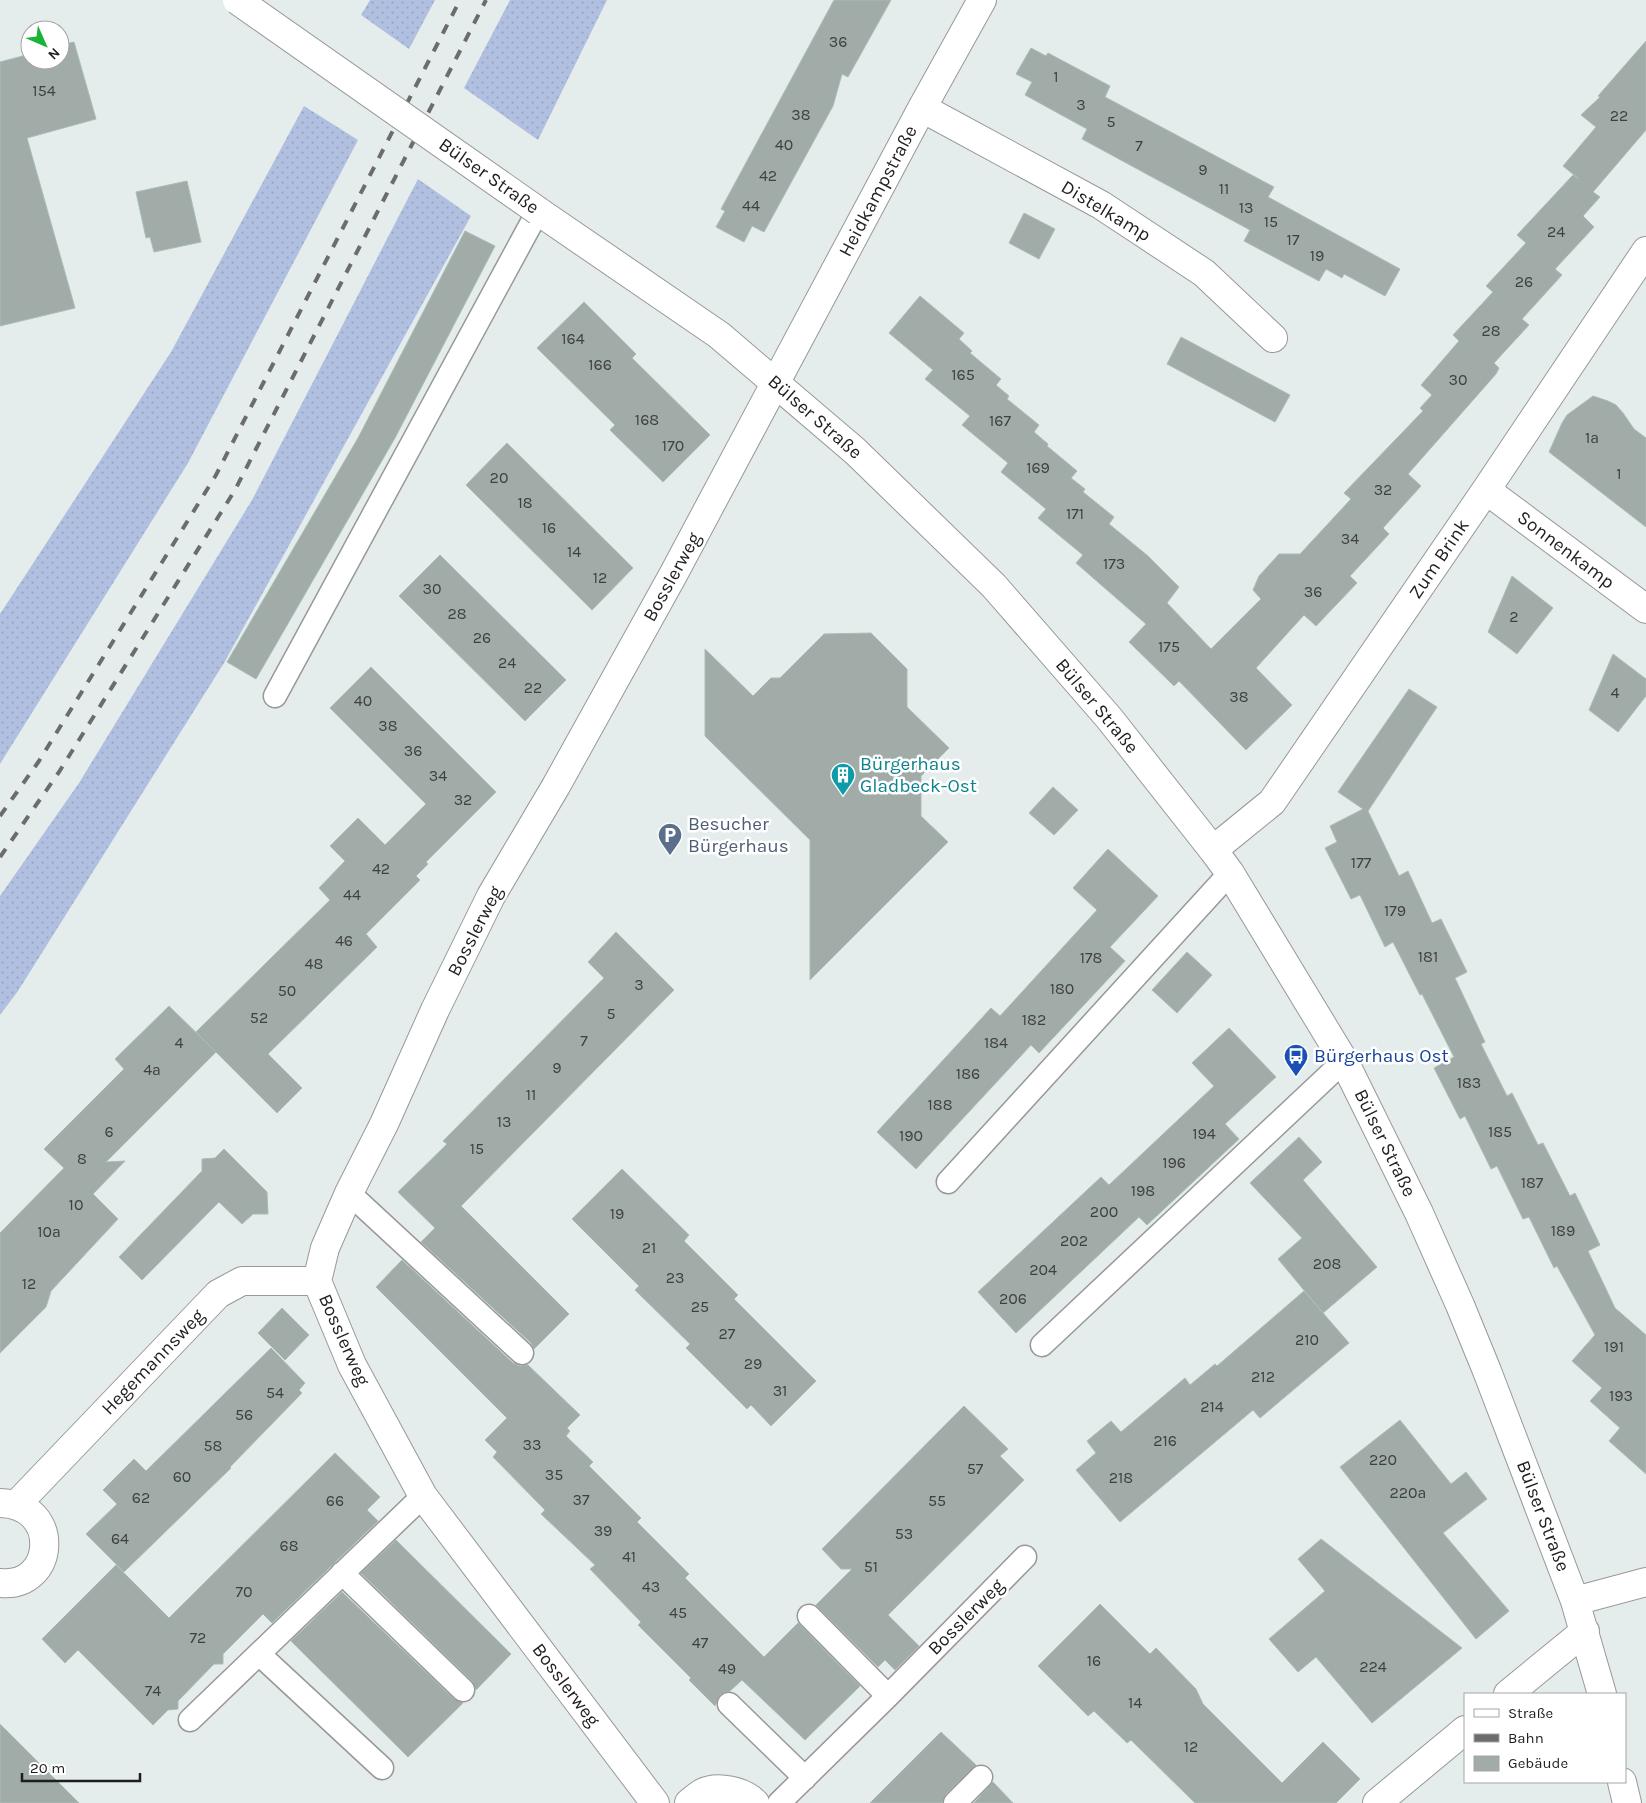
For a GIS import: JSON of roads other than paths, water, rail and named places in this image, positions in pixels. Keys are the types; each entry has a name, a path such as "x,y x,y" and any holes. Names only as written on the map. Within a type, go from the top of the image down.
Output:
{"street":[{"name":"Bülser Straße","path":"237,0 538,211 719,334 855,450 994,586 1109,718 1230,873 1344,1061 1419,1213 1460,1305 1575,1601 1602,1693"},
{"name":"Heidkampstraße","path":"776,383 922,108 982,0"},
{"name":"Distelkamp","path":"922,108 1101,205 1204,273 1273,338"},
{"name":"Zum Brink","path":"1213,850 1272,802 1486,490 1646,251"},
{"name":"Bosslerweg","path":"655,1803 424,1496 352,1365 317,1281 325,1248 349,1193 384,1124 435,1010 491,896 624,664 776,383"},
{"name":"Sonnenkamp","path":"1486,490 1646,609"},
{"name":"Hegemannsweg","path":"0,1583 8,1584 23,1580 36,1570 43,1556 45,1540 41,1524 31,1512 8,1504 218,1294 242,1281 317,1281"},
{"path":"1575,1601 1646,1582"},
{"path":"1509,1693 1585,1631"},
{"path":"1377,1803 1464,1731"},
{"path":"1622,1783 1627,1803"},
{"path":"689,1803 704,1792 728,1789 750,1797 755,1803"}],"lane":[{"path":"276,696 538,211"},
{"path":"948,1182 1230,873"},
{"path":"1042,1345 1344,1061"},
{"path":"349,1193 522,1353"},
{"path":"190,1720 424,1496"},
{"name":"Bosslerweg","path":"779,1803 1025,1557"},
{"path":"342,1573 463,1690"},
{"path":"809,1616 888,1696"},
{"path":"259,1654 382,1768"},
{"path":"729,1704 805,1778"},
{"path":"955,1803 981,1777"}],"railway":[{"path":"0,816 39,761 216,475 460,0"},
{"path":"0,857 59,772 235,490 486,0"}],"place":[{"name":"Bürgerhaus Gladbeck-Ost","path":"843,796"},
{"name":"Besucher Bürgerhaus","path":"670,856"},
{"name":"Bürgerhaus Ost","path":"1296,1077"}]}
